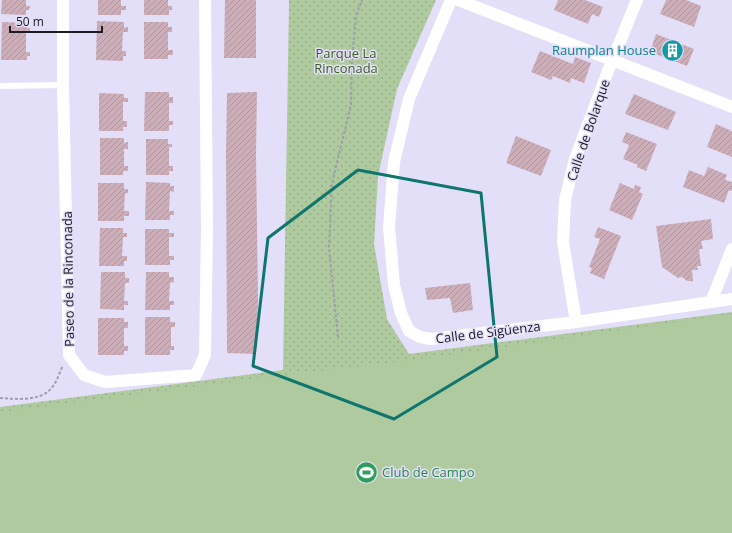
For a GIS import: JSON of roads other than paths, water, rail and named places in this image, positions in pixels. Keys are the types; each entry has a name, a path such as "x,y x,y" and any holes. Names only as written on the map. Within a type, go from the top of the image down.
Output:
{"street":[{"name":"Paseo de la Rinconada","path":"63,0 63,85 69,355 84,374 105,382 196,375 205,355 207,228 205,0"},
{"name":"Calle de Sigüenza","path":"451,0 409,99 394,162 389,227 394,285 401,313 409,331 420,337 431,339 576,322"},
{"path":"458,0 732,107"},
{"name":"Calle de Bolarque","path":"576,322 563,242 565,200 575,159 612,60 637,0"},
{"path":"711,302 732,249"},
{"path":"576,322 732,299"}],"lane":[{"path":"0,86 63,85"}],"place":[{"name":"Raumplan House","path":"672,50"},
{"name":"Club de Campo","path":"366,472"}],"park label":[{"name":"Parque La Rinconada","path":"346,60"}]}
